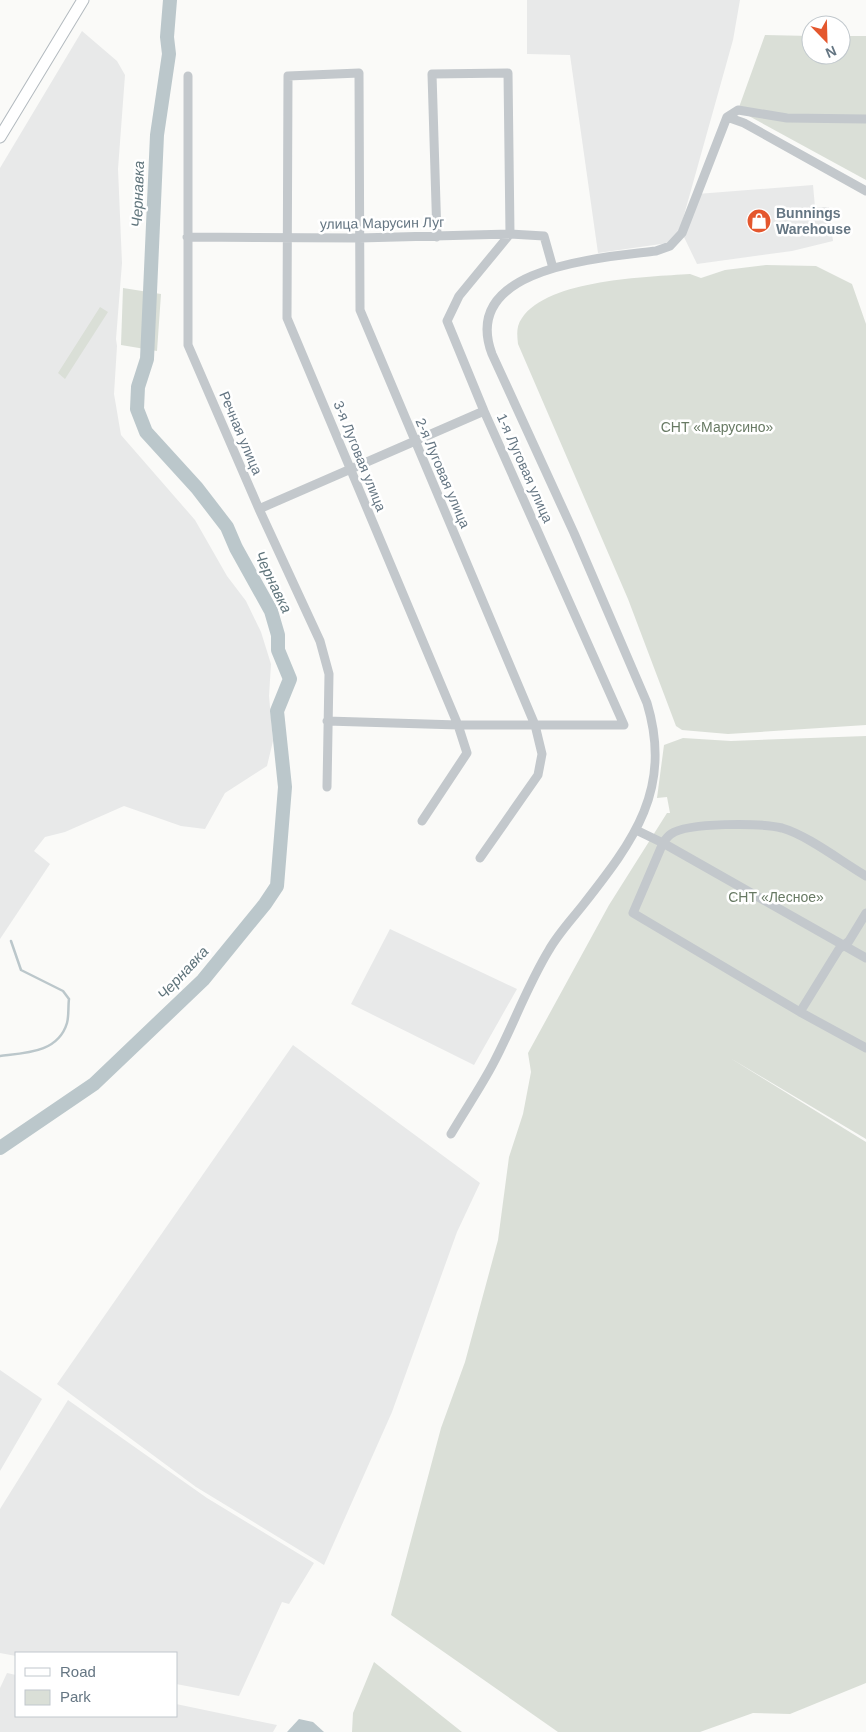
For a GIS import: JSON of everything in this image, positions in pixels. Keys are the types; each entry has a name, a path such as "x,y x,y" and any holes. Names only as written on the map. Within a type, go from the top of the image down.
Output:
{"main road":[{"path":"0,137 83,0"}],"street":[{"name":"3-я Луговая улица","path":"359,73 288,76 287,318 458,725 467,753 422,821"},
{"name":"2-я Луговая улица","path":"359,73 360,310 535,725 542,754 538,775 480,858"},
{"path":"437,237 432,74 508,73 510,234"},
{"name":"Речная улица","path":"188,76 188,345 259,509 320,641 329,674 327,787"},
{"path":"451,1134 494,1062 549,949 616,862 636,830 647,801 656,765 656,740 647,703 487,341 488,322 501,296 521,280 553,268 656,251 670,246 682,232 727,117 738,110 787,118 866,119"},
{"path":"727,117 744,123 866,191"},
{"name":"улица Марусин Луг","path":"187,237 359,238 510,234 544,236 553,268"},
{"name":"1-я Луговая улица","path":"510,234 459,296 446,321 484,411 624,725 535,725"},
{"path":"259,509 484,411"},
{"path":"327,721 535,725"},
{"path":"866,876 803,838 782,828 715,825 670,834 663,843 633,913 800,1012 866,1048"},
{"path":"636,830 663,843 866,958"},
{"path":"800,1012 839,949 844,946 866,912"}],"shaded area":[{"path":"527,0 740,0 733,40 679,233 668,243 598,253 570,55 527,54"},
{"path":"82,31 117,61 125,75 118,169 122,263 114,394 121,435 195,520 227,576 246,601 261,632 271,664 269,696 273,741 267,766 225,793 205,829 181,826 124,806 65,832 45,837 34,851 50,864 0,939 0,168"},
{"name":"Bunnings Warehouse","path":"813,185 815,207 829,207 833,241 792,251 697,264 683,235 697,194"},
{"path":"390,929 517,989 474,1065 351,1004"},
{"path":"293,1045 480,1183 457,1232 392,1412 324,1565 196,1487 57,1384"},
{"path":"0,1370 42,1399 0,1471"},
{"path":"68,1400 207,1498 314,1563 289,1604 282,1602 239,1696 178,1684 178,1652 15,1652 15,1656 0,1653 0,1509"},
{"path":"7,1673 15,1675 15,1717 178,1717 178,1704 277,1725 273,1732 0,1732 0,1688"},
{"path":"299,1719 313,1722 324,1732 287,1732"}],"green space":[{"path":"765,35 801,36 801,65 851,65 851,36 866,36 866,180 738,110"},
{"name":"СНТ «Марусино»","path":"766,265 816,266 852,284 866,324 866,725 728,734 682,730 676,726 628,599 518,344 518,327 522,318 535,305 554,295 600,282 690,274 701,278 725,270"},
{"path":"123,288 161,294 157,351 121,345"},
{"path":"100,307 108,312 65,379 58,373"},
{"name":"СНТ «Лесное»","path":"866,736 866,1139 730,1058 866,1142 866,1683 790,1714 753,1713 700,1732 558,1732 391,1615 441,1428 465,1362 498,1240 509,1157 523,1114 531,1072 528,1053 609,905 667,813 670,813 667,797 657,798 664,745 683,738 731,741"},
{"path":"374,1662 462,1732 352,1732 353,1713"}],"waterway":[{"name":"Чернавка","path":"0,1148 94,1084 203,980 265,904 277,886 285,787 277,711 290,679 278,650 278,635 271,611 236,548 227,527 197,488 146,432 137,409 138,387 147,359 157,135 169,54 167,37 170,0"},
{"path":"0,1056 40,1050 48,1046 63,1033 68,1017 69,999 63,991 21,970 11,941"}],"place":[{"name":"Bunnings Warehouse","path":"759,221"}]}
